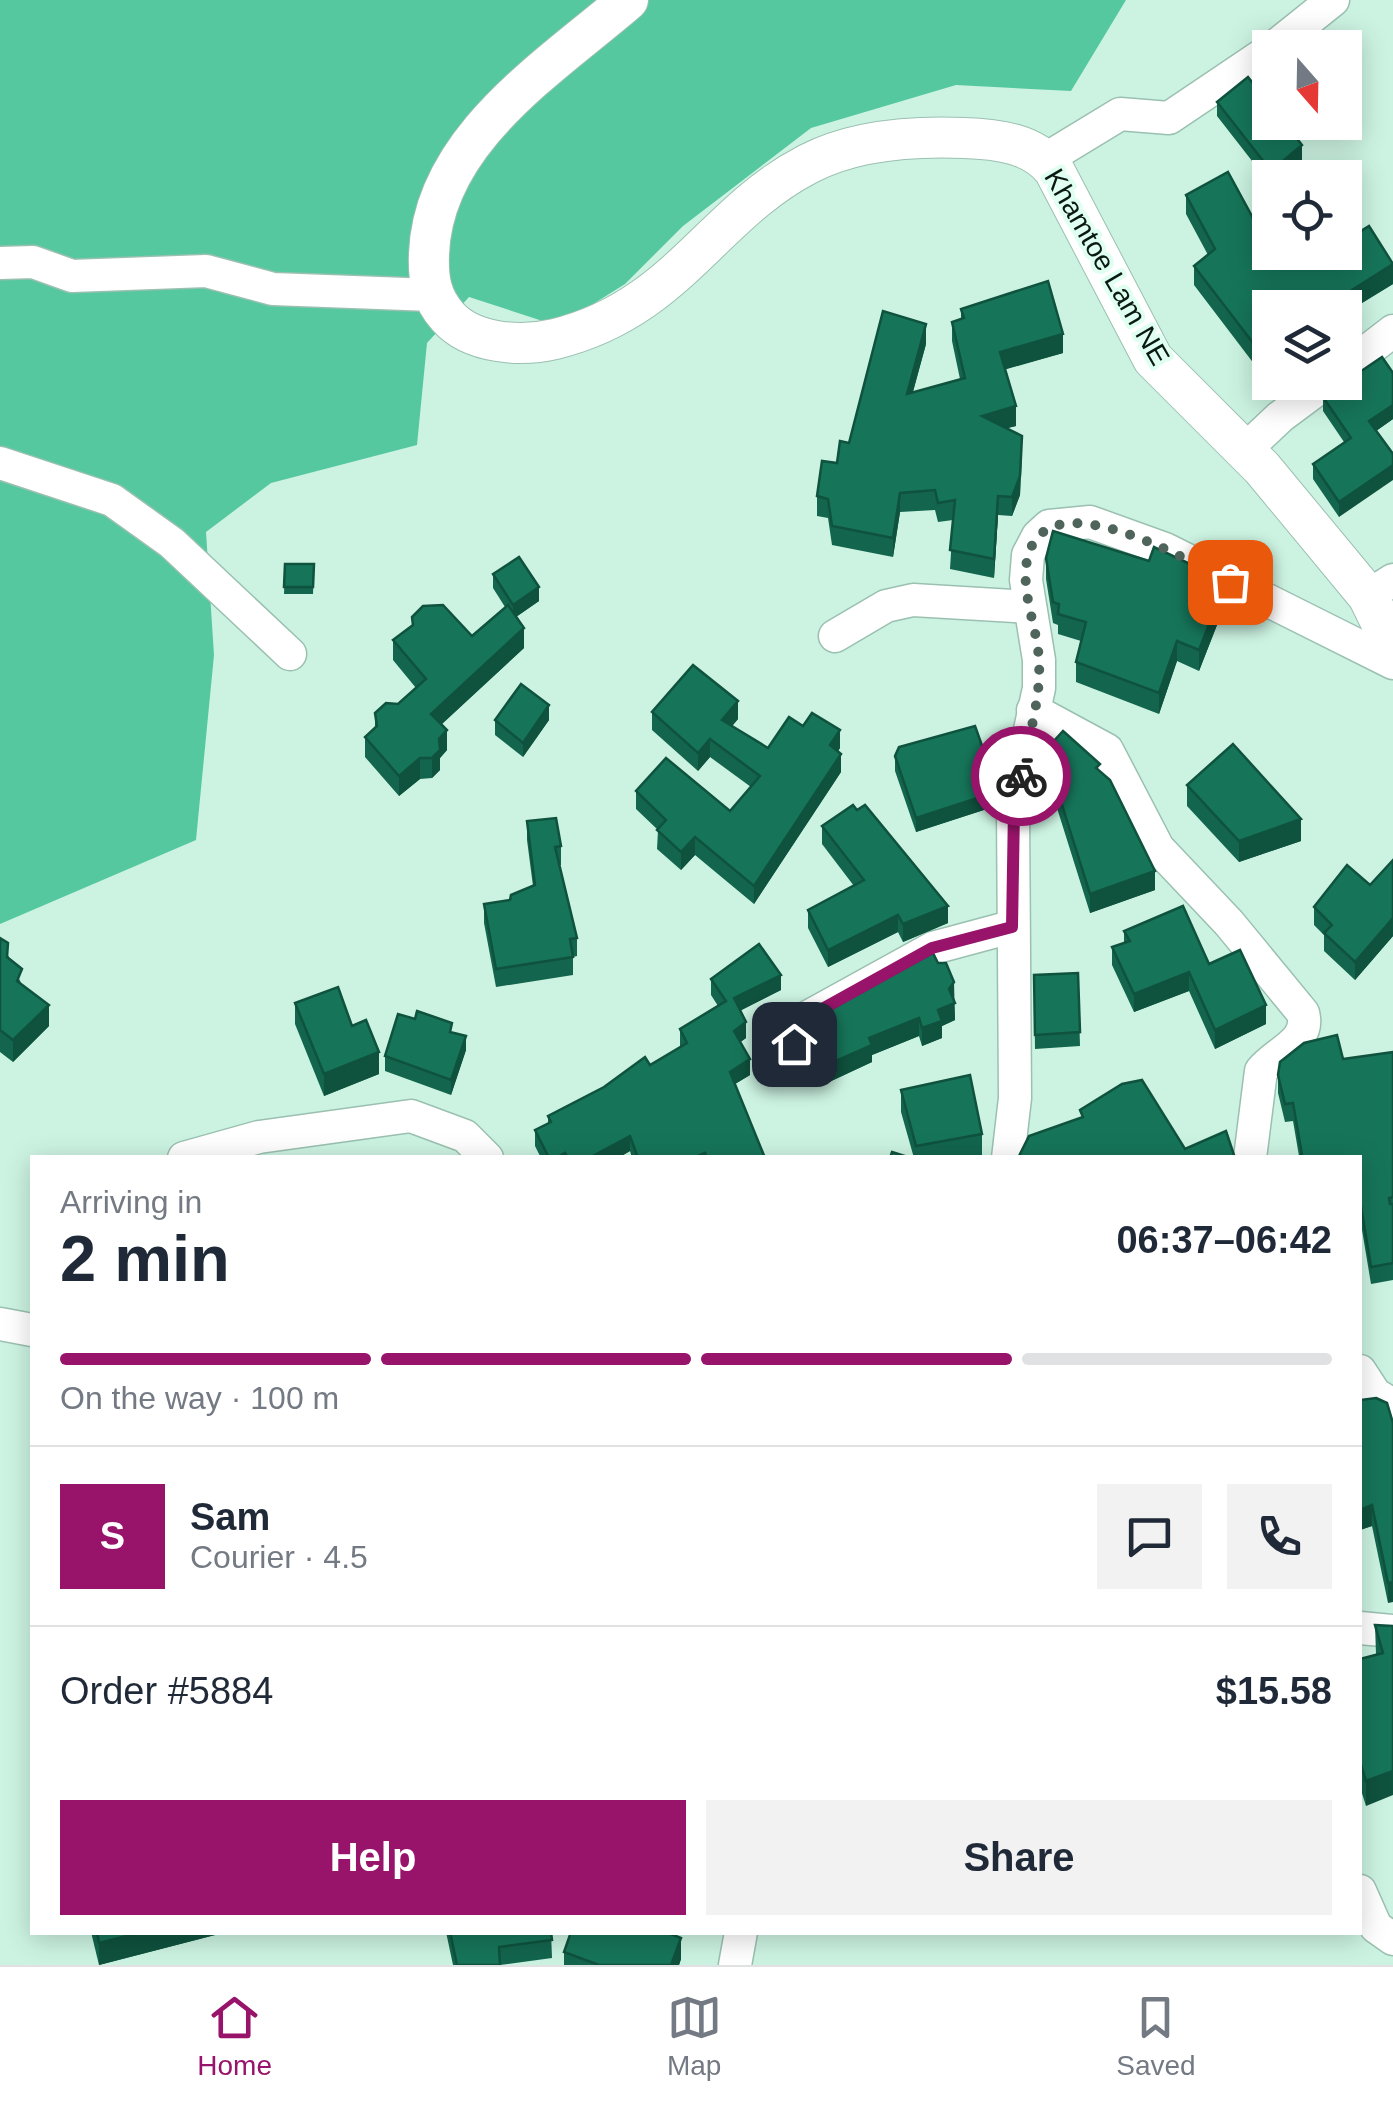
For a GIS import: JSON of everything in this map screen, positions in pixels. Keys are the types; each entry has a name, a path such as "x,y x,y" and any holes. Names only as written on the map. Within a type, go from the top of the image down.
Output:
{"main road":[{"path":"432,295 430,232 441,193 459,157 535,80 628,0"},
{"name":"Khamtoe Lam NE","path":"432,295 468,334 490,340 550,340 626,312 662,287 775,185 825,156 896,140 939,137 1006,142 1032,150 1046,159 1152,358 1380,588 1393,647"}],"street":[{"path":"1296,30 1333,0"},
{"path":"1046,159 1120,114 1168,118 1252,62"},
{"path":"0,263 33,262 72,276 206,271 274,289 432,295"},
{"path":"1362,355 1393,331"},
{"path":"1244,451 1305,400"},
{"path":"0,463 112,500 172,542 290,654"},
{"path":"1008,1155 1016,1098 1014,809 1040,660 1030,607 1028,555 1038,536 1050,526 1090,522 1166,549 1393,663"},
{"path":"835,636 886,606 913,600 1030,607"},
{"path":"1033,710 1107,750 1158,848 1229,923 1303,1013 1306,1025 1302,1037 1261,1072 1250,1155"},
{"path":"806,1067 794,1044 797,1023 932,948 1012,927"},
{"path":"195,1155 258,1137 411,1116 465,1136 483,1155"},
{"path":"0,1324 30,1330"},
{"path":"1362,1374 1375,1394 1393,1406"},
{"path":"1362,1628 1393,1630"},
{"path":"1362,1896 1376,1927 1393,1939"},
{"path":"735,1965 740,1935"}],"green space":[{"path":"0,0 1126,0 1071,91 956,85 811,128 683,226 625,284 558,326 469,297 427,343 417,445 271,483 206,532 214,655 196,840 0,924"}],"building":[{"path":"1248,77 1252,82 1252,140 1298,140 1302,145 1284,160 1262,160 1217,102"},
{"path":"1228,172 1252,216 1252,270 1362,270 1362,230 1369,226 1393,264 1352,290 1252,290 1252,342 1194,266 1215,249 1186,195"},
{"path":"1048,281 1063,334 1000,352 1016,406 982,416 1022,436 1020,476 1012,497 998,496 994,559 950,550 955,500 938,503 935,490 900,493 893,538 832,526 828,499 817,496 822,461 837,463 840,441 849,443 883,311 926,324 907,394 965,378 952,322 964,318 961,309"},
{"path":"1382,357 1393,373 1393,405 1369,421 1393,454 1393,465 1339,502 1313,464 1351,438 1325,400 1362,400 1362,371"},
{"path":"1053,531 1149,561 1154,547 1226,581 1199,650 1177,641 1159,693 1076,662 1086,622 1058,614 1059,604 1053,602 1046,558"},
{"path":"519,557 539,587 513,605 493,574"},
{"path":"285,564 314,564 313,587 284,587"},
{"path":"443,605 472,636 508,605 524,628 431,714 447,730 439,739 440,750 432,758 420,758 399,776 365,737 377,726 375,713 386,703 398,704 426,679 393,640 413,625 412,617 423,606"},
{"path":"693,665 738,701 722,720 768,748 789,717 803,726 812,713 840,730 830,745 841,754 754,886 695,837 681,852 657,830 666,820 636,791 666,758 730,811 760,776 710,739 698,753 652,712"},
{"path":"521,684 549,705 523,743 495,720"},
{"path":"975,726 995,782 993,793 916,818 895,756 899,747"},
{"path":"1063,731 1100,764 1096,768 1110,780 1155,871 1090,894 1051,770 1037,774 1043,748"},
{"path":"1233,744 1301,819 1239,841 1187,785"},
{"path":"853,805 857,810 865,805 948,906 903,924 898,915 828,950 808,910 864,880 822,826"},
{"path":"556,818 561,846 555,847 577,938 570,939 573,957 496,969 484,904 510,900 511,895 535,885 527,821"},
{"path":"1393,860 1393,918 1355,962 1324,933 1332,925 1314,907 1347,865 1370,885"},
{"path":"1183,906 1209,964 1240,950 1266,1005 1215,1030 1189,972 1134,994 1112,947 1130,941 1124,931"},
{"path":"0,938 8,943 7,957 22,969 17,981 49,1005 13,1040 0,1030"},
{"path":"759,944 781,975 734,998 746,1022 734,1031 750,1059 730,1072 764,1155 637,1155 630,1136 595,1155 548,1155 535,1130 551,1122 548,1116 604,1087 645,1057 650,1065 687,1043 680,1029 726,1001 711,979"},
{"path":"933,953 938,963 946,963 954,982 949,989 955,1003 938,1010 942,1021 922,1028 919,1018 869,1038 872,1045 827,1065 815,1018"},
{"path":"1078,973 1080,1032 1035,1035 1034,975"},
{"path":"338,987 352,1026 366,1020 379,1052 324,1074 295,1003"},
{"path":"417,1011 452,1023 450,1032 466,1036 451,1080 385,1056 398,1014 415,1019"},
{"path":"1337,1035 1343,1059 1393,1052 1393,1197 1389,1198 1393,1204 1393,1263 1371,1267 1362,1212 1362,1155 1302,1155 1293,1103 1285,1104 1278,1075 1280,1062 1304,1043"},
{"path":"970,1075 982,1134 916,1146 901,1090"},
{"path":"1142,1080 1185,1149 1226,1131 1234,1155 1020,1155 1029,1136 1083,1117 1080,1110 1122,1084"},
{"path":"1376,1398 1387,1403 1393,1423 1393,1582 1388,1583 1372,1505 1362,1509 1362,1400"},
{"path":"1375,1625 1393,1626 1393,1771 1366,1781 1362,1768 1362,1658 1383,1653"},
{"path":"98,1935 130,1935 99,1943"},
{"path":"451,1935 551,1935 552,1940 499,1947 500,1965 457,1965"},
{"path":"570,1935 681,1938 671,1965 599,1965 564,1952"}],"way so far":[{"path":"1021,776 1039,688 1040,660 1026,580 1028,555 1038,536 1050,526 1090,522 1166,549 1230,582"}],"route":[{"path":"794,1044 797,1023 932,948 1012,927 1014,809 1021,776"}]}
